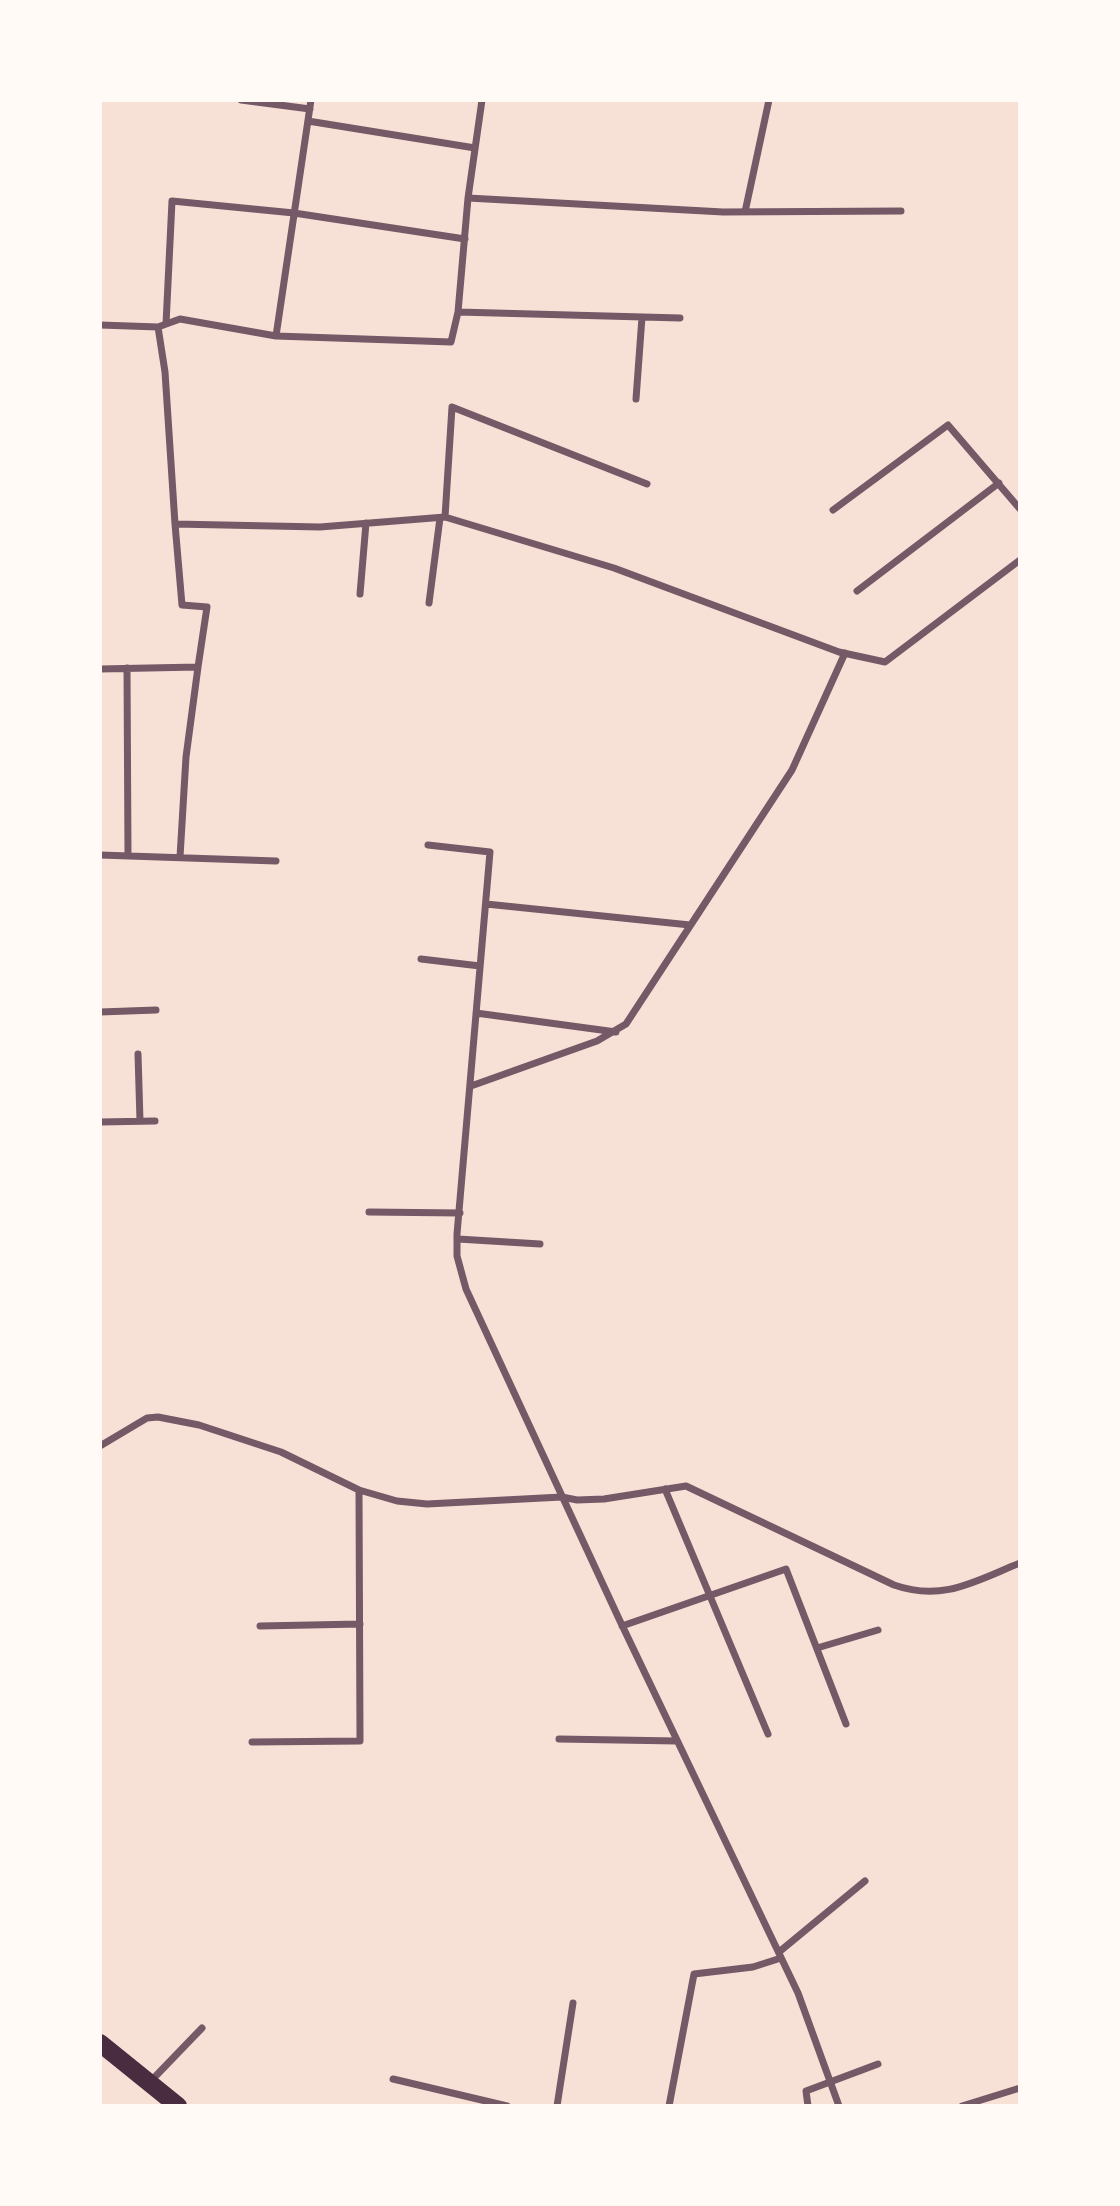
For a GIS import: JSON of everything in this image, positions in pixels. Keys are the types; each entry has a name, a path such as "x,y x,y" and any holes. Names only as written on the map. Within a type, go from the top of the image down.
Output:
{"highway":[{"path":"100,2043 178,2106"}],"street":[{"path":"242,100 310,104 276,336"},
{"path":"100,325 162,325 180,320 276,336 451,342 458,312 468,198 482,100"},
{"path":"745,212 769,100"},
{"path":"308,121 475,148"},
{"path":"468,198 745,212 901,211"},
{"path":"180,857 186,757 207,607 182,605 175,524 162,325 172,201 294,213 465,239"},
{"path":"458,312 680,318"},
{"path":"636,399 642,317"},
{"path":"429,603 442,518 452,407 647,484"},
{"path":"834,510 948,425 1020,509"},
{"path":"857,591 999,483"},
{"path":"175,524 320,527 442,518 614,568 845,653 885,662 1020,560"},
{"path":"360,594 366,523"},
{"path":"471,1086 616,1032 626,1024 792,770 845,653"},
{"path":"100,668 198,667"},
{"path":"127,668 128,856"},
{"path":"428,845 490,852 457,1256 466,1289 622,1626 798,1993 839,2106"},
{"path":"100,855 276,861"},
{"path":"486,904 690,925"},
{"path":"421,959 480,966"},
{"path":"100,1012 156,1010"},
{"path":"476,1013 616,1032"},
{"path":"138,1054 140,1121"},
{"path":"100,1122 155,1121"},
{"path":"369,1212 460,1213"},
{"path":"458,1239 540,1244"},
{"path":"100,1446 147,1418 173,1419 281,1452 359,1490 397,1501 428,1504 562,1497 577,1500 604,1499 679,1485 697,1489 894,1585 917,1593 953,1588 1020,1563"},
{"path":"665,1489 768,1734"},
{"path":"252,1742 360,1741 359,1490"},
{"path":"622,1626 786,1569 846,1724"},
{"path":"260,1626 360,1624"},
{"path":"817,1648 878,1630"},
{"path":"559,1739 677,1741"},
{"path":"670,2106 694,1974 752,1967 780,1955 865,1881"},
{"path":"557,2106 573,2003"},
{"path":"149,2083 202,2028"},
{"path":"807,2106 806,2091 878,2064"},
{"path":"393,2079 508,2106"},
{"path":"962,2106 1020,2088"}]}
